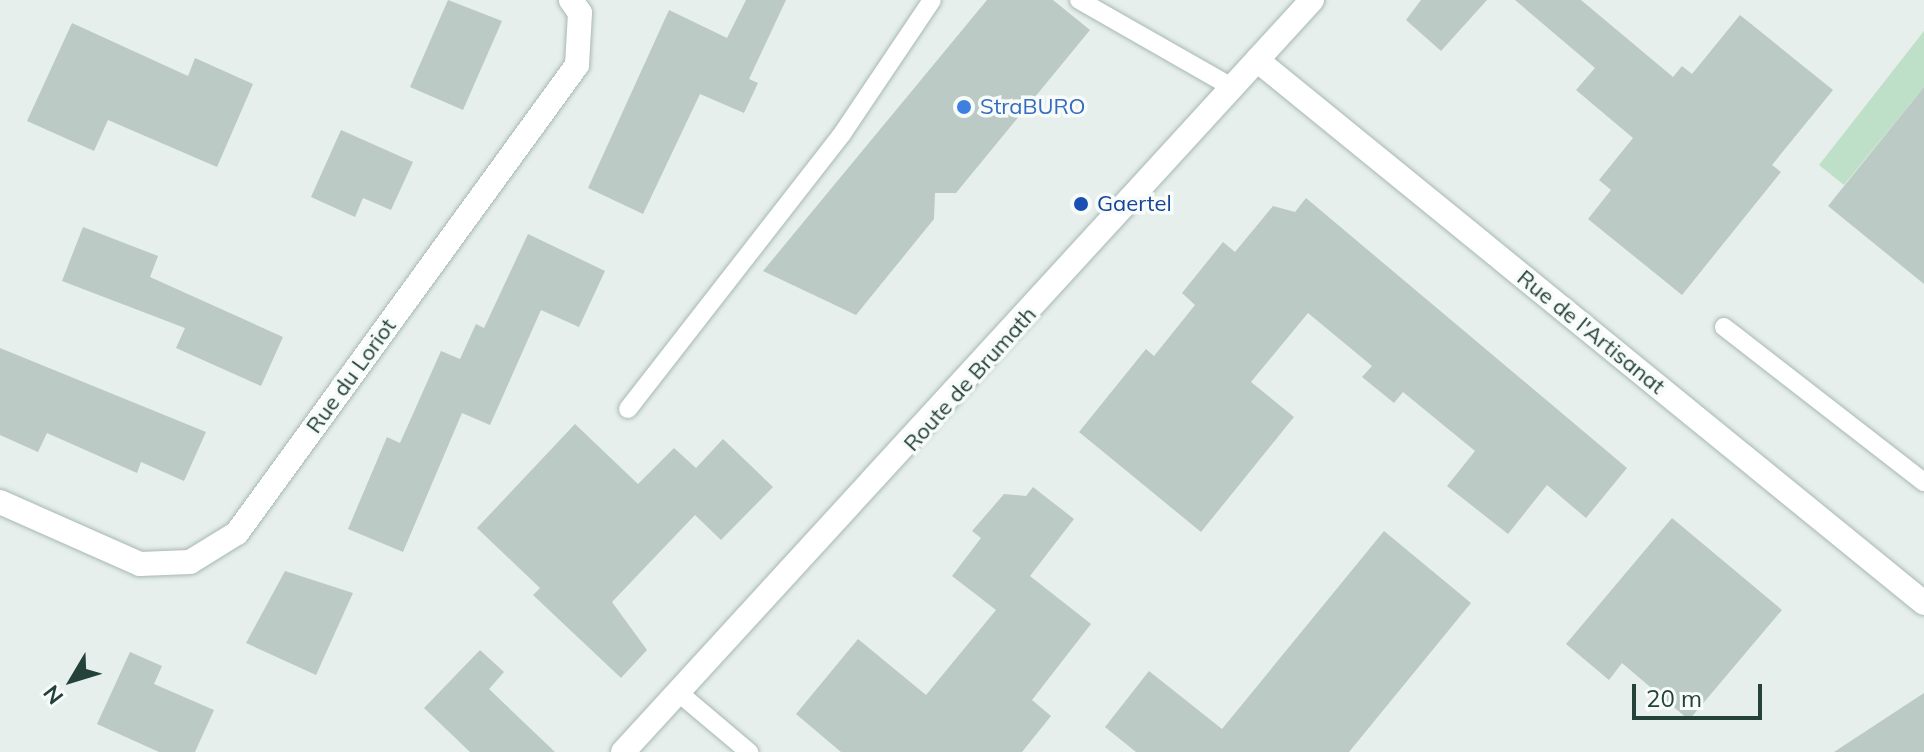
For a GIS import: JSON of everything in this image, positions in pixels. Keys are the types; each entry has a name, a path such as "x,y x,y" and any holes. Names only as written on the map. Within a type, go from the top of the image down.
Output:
{"street":[{"name":"Rue du Loriot","path":"0,502 140,564 190,562 237,533 577,65 580,13 571,0"},
{"name":"Route de Brumath","path":"623,752 1312,0"},
{"name":"Rue de l'Artisanat","path":"1257,60 1921,595"}],"lane":[{"path":"628,409 842,134 932,0"},
{"path":"1079,0 1233,88"},
{"path":"1724,327 1924,482"},
{"path":"679,693 749,752"}],"green space":[{"path":"1924,31 1924,87 1844,185 1819,165"}],"building":[{"path":"448,0 502,21 463,110 410,87"},
{"path":"746,0 786,0 749,79 758,83 744,113 700,94 643,214 588,188 669,10 727,38"},
{"path":"987,0 1053,0 1090,30 956,193 935,193 934,219 856,315 763,271"},
{"path":"1421,0 1487,0 1441,51 1406,20"},
{"path":"1515,0 1581,0 1673,77 1682,66 1692,74 1740,15 1833,90 1772,165 1781,172 1682,295 1588,219 1611,190 1599,180 1633,138 1576,90 1595,68"},
{"path":"72,23 188,76 195,58 253,84 217,167 108,120 94,151 27,121"},
{"path":"1924,87 1924,284 1828,206"},
{"path":"341,130 413,162 391,210 363,198 355,217 311,197"},
{"path":"1306,198 1627,468 1586,518 1547,485 1508,534 1447,486 1475,451 1403,392 1394,403 1362,377 1372,366 1308,313 1251,382 1294,417 1201,532 1079,432 1146,349 1154,356 1195,305 1182,293 1223,242 1235,252 1273,206 1295,212"},
{"path":"83,227 158,256 150,277 283,337 261,386 176,348 185,328 62,281"},
{"path":"528,234 605,271 579,327 541,310 490,425 462,413 403,552 348,529 387,437 400,443 441,351 460,359 476,324 484,328"},
{"path":"0,348 206,432 184,481 141,462 137,473 47,433 38,452 0,435"},
{"path":"575,424 638,484 674,448 696,468 723,439 773,487 721,540 695,515 612,602 647,650 621,678 533,595 540,588 477,528"},
{"path":"1033,487 1074,519 1030,576 1091,624 1032,700 1051,716 1022,752 841,752 796,714 858,639 926,695 996,610 952,576 981,538 972,531 1004,494 1026,496"},
{"path":"1672,518 1782,610 1689,720 1622,663 1609,680 1566,644"},
{"path":"1384,531 1471,603 1349,752 1136,752 1105,727 1149,671 1222,729"},
{"path":"285,571 353,593 316,675 246,643"},
{"path":"480,650 504,672 489,689 555,752 470,752 424,708"},
{"path":"130,652 162,666 154,684 214,710 195,752 159,752 97,724"},
{"path":"1924,693 1924,752 1834,752"}],"place":[{"name":"StraBURO","path":"964,107"},
{"name":"Gaertel","path":"1081,204"}]}
